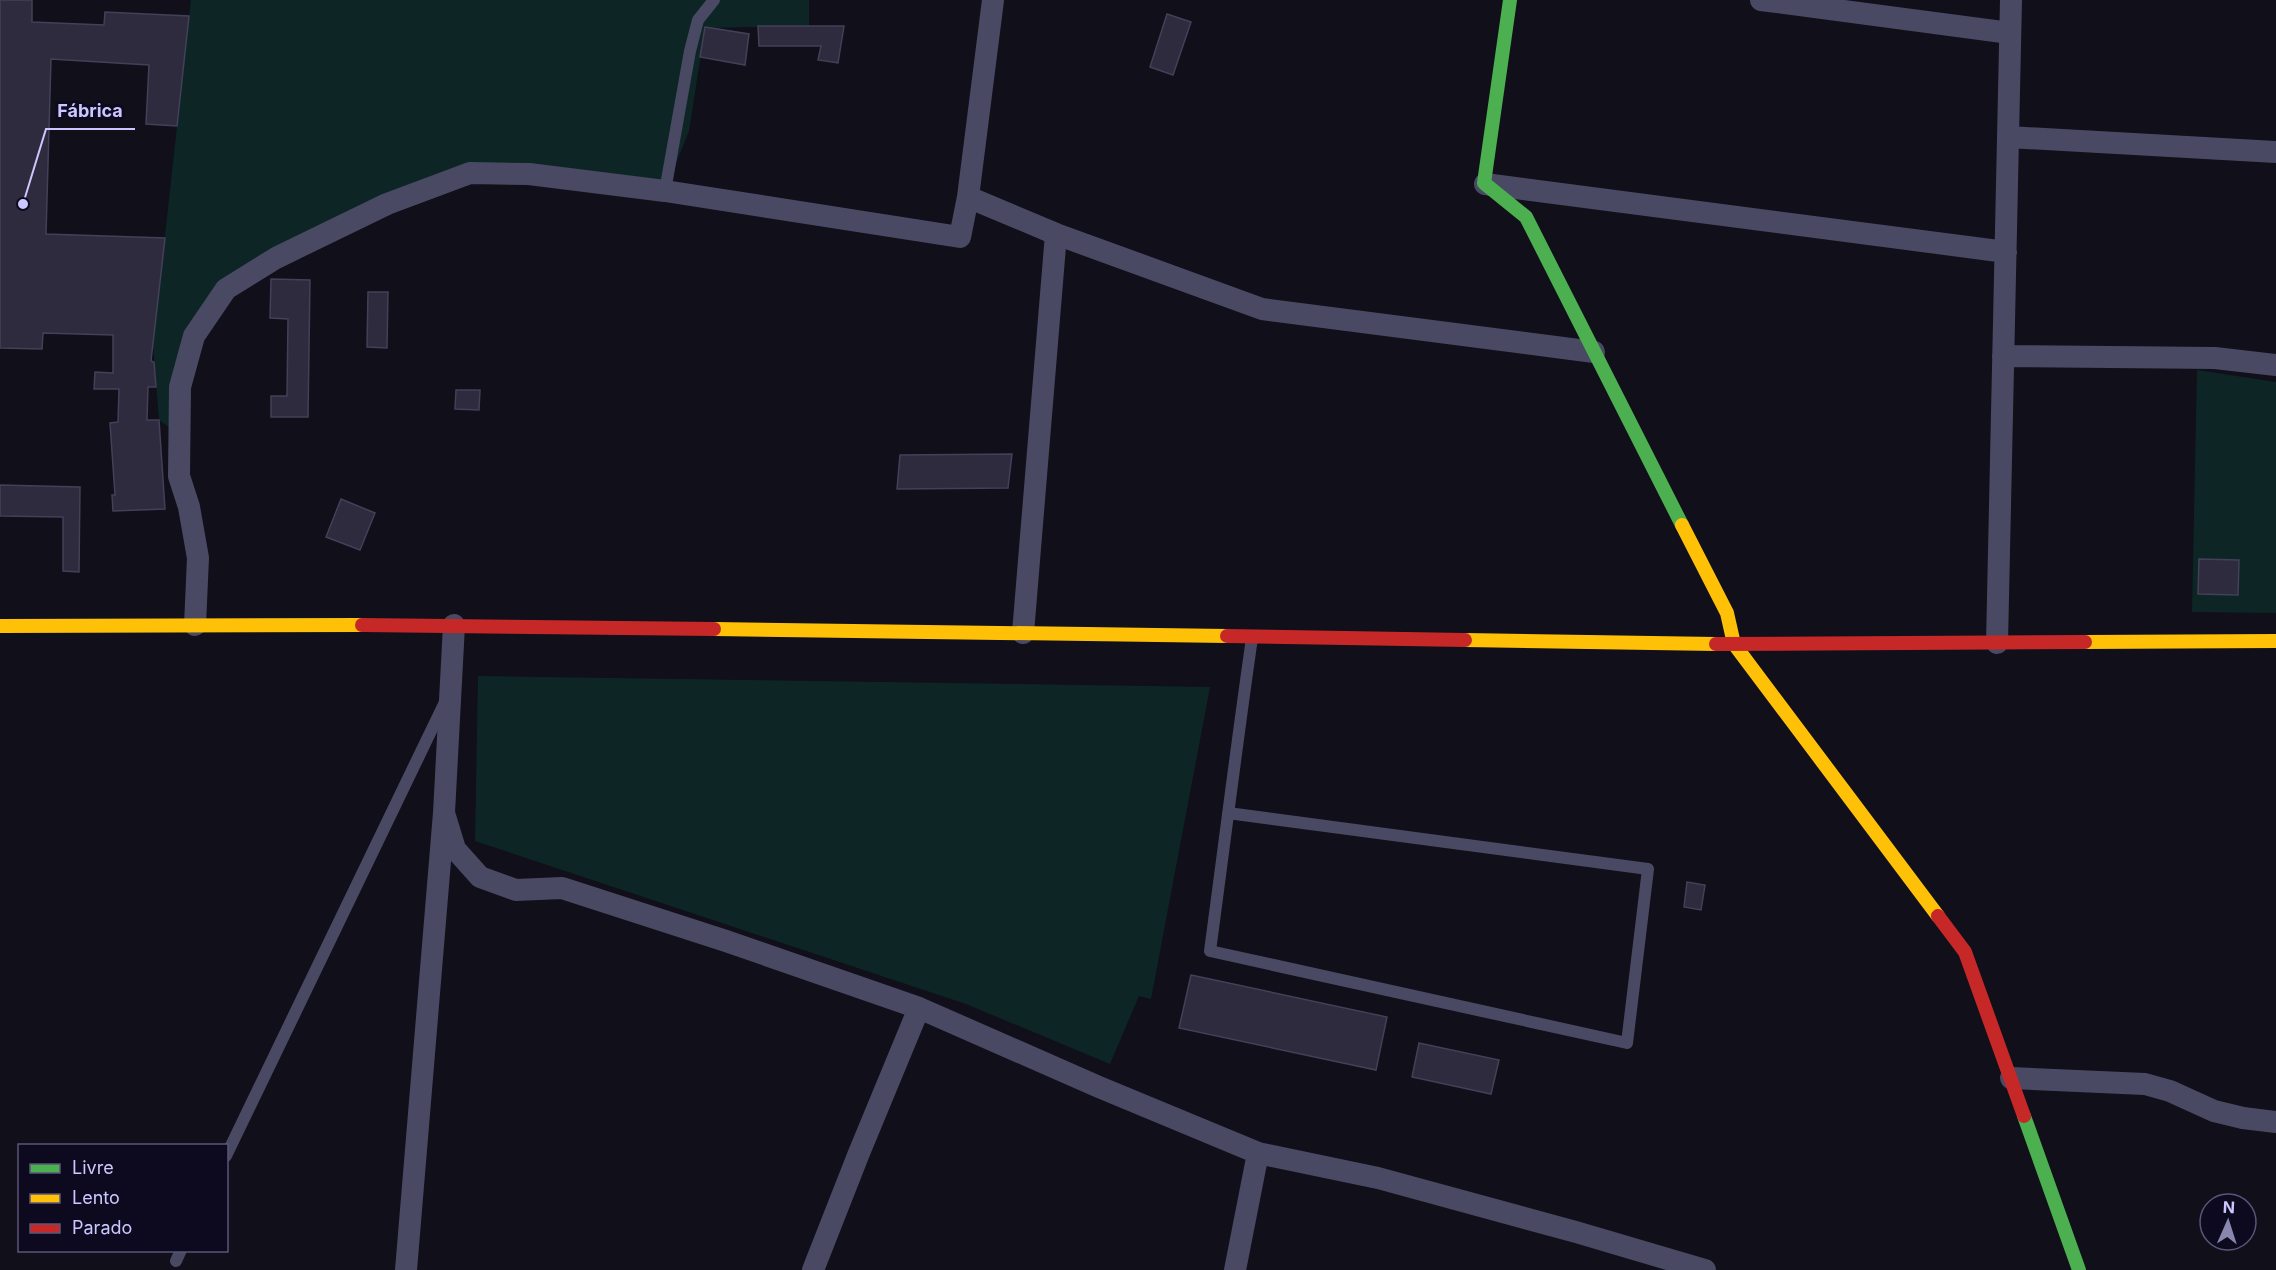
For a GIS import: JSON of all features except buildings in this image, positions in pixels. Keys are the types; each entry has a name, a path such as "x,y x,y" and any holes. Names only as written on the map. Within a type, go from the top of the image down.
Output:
{"street":[{"path":"195,625 198,558 189,507 179,476 180,387 194,336 226,289 276,258 387,204 470,173 529,174 665,191 960,237 969,196 993,0"},
{"path":"1484,183 1510,0"},
{"path":"1761,0 2010,33"},
{"path":"1997,643 2011,0"},
{"path":"2008,137 2276,152"},
{"path":"1484,183 2006,252"},
{"path":"1484,183 1526,217 1727,613 1734,644 1965,952 2079,1270"},
{"path":"969,196 1056,234 1262,309 1594,352"},
{"path":"1023,633 1056,234"},
{"path":"2003,356 2215,358 2276,365"},
{"path":"406,1270 444,813 454,625"},
{"path":"0,626 454,625 1734,644 2276,641"},
{"path":"444,813 455,849 480,877 516,890 562,888 919,1008 1099,1087 1258,1153 1378,1178 1576,1232 1664,1265 1705,1270"},
{"path":"813,1270 919,1008"},
{"path":"2010,1078 2145,1084 2170,1091 2214,1111 2243,1118 2276,1122"},
{"path":"1235,1270 1258,1153"}],"lane":[{"path":"665,191 690,51 698,20 714,0"},
{"path":"1228,813 1648,869 1627,1043 1210,951 1228,813 1252,636"},
{"path":"228,1152 449,693"}],"green space":[{"path":"191,0 809,0 809,26 705,28 689,131 665,191 470,173 226,289 194,336 178,434 159,420 153,344"},
{"path":"2197,370 2276,382 2276,613 2192,612"},
{"path":"478,676 1210,687 1151,999 1139,996 1110,1064 966,1004 475,841"}],"traffic: fast":[{"path":"1510,0 1484,183 1526,217 1682,525"},
{"path":"2024,1116 2079,1270"}],"traffic: slow":[{"path":"1682,525 1727,613 1734,644 1938,916"},
{"path":"0,626 362,625"},
{"path":"714,629 1227,636"},
{"path":"1465,640 1716,644"},
{"path":"2085,642 2276,641"}],"traffic: jam":[{"path":"362,625 714,629"},
{"path":"1227,636 1465,640"},
{"path":"1716,644 2085,642"},
{"path":"1938,916 1965,952 2024,1116"}],"place":[{"name":"Fábrica","path":"23,204"}]}
